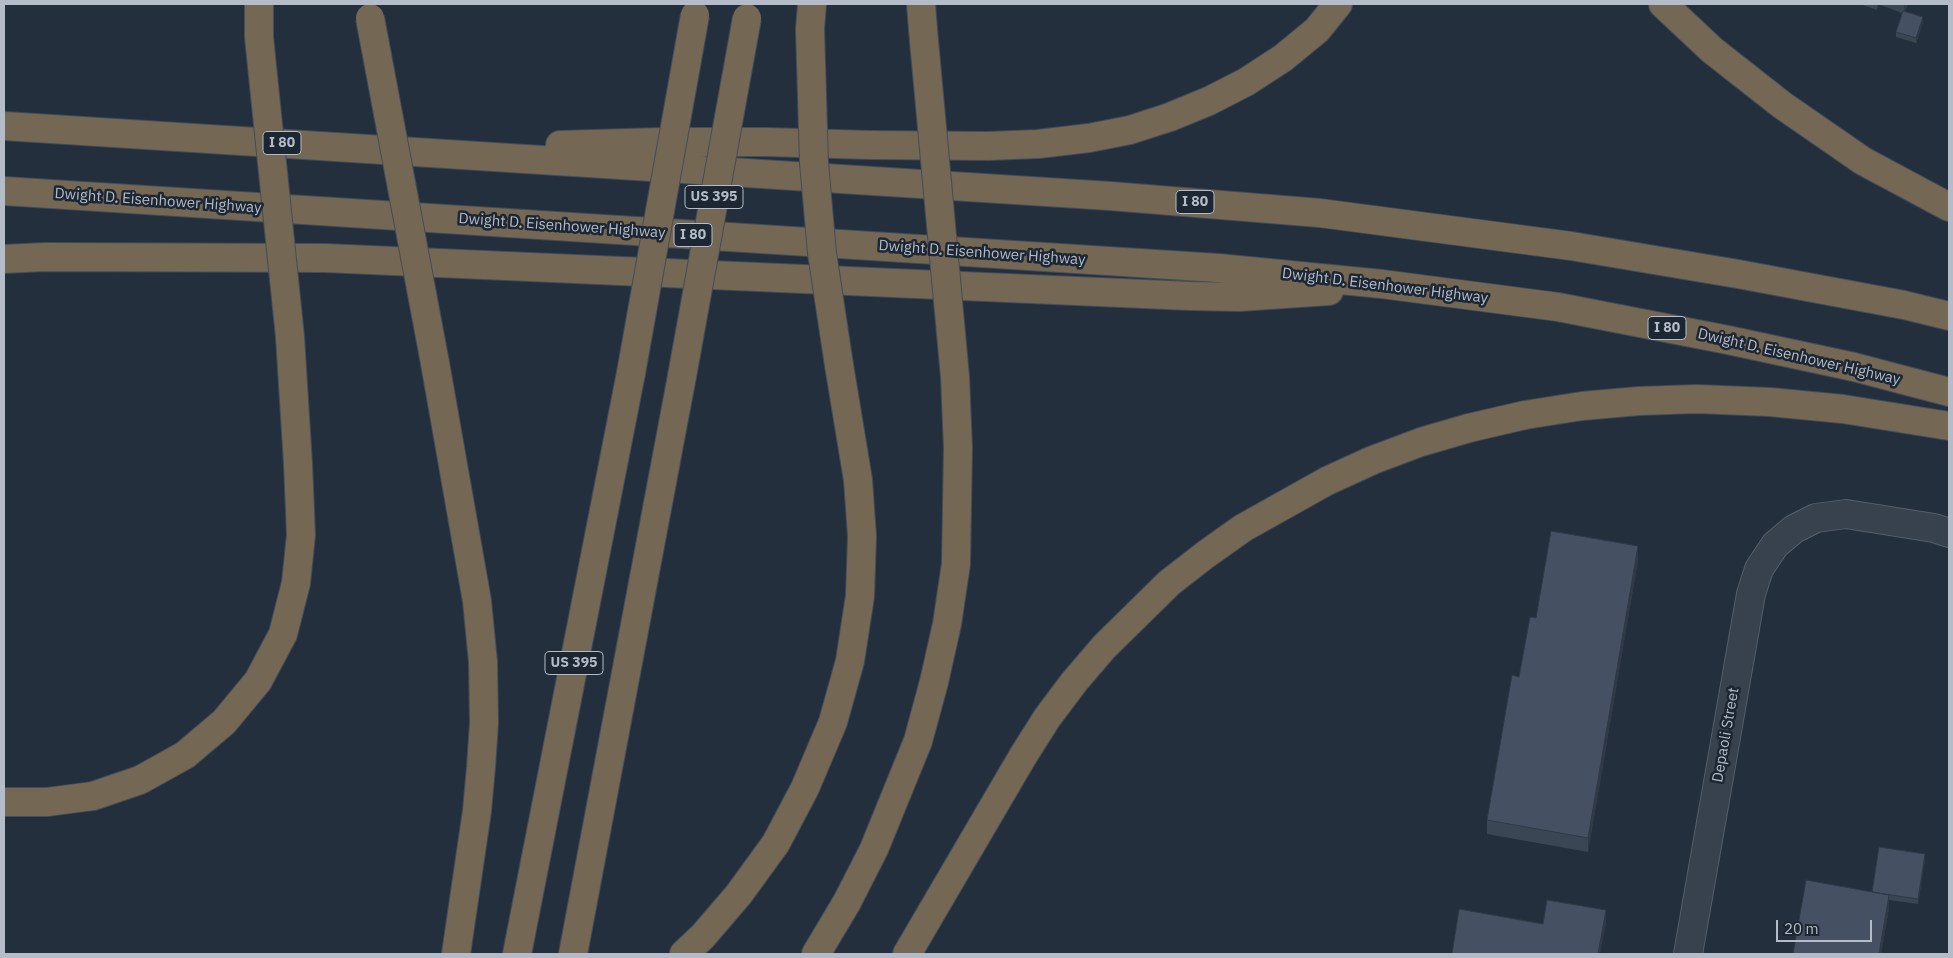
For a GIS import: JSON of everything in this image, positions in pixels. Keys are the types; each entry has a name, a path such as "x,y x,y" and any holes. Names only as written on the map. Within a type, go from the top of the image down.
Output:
{"highway":[{"path":"4,802 47,802 93,796 140,780 185,755 224,722 258,681 283,634 296,584 301,535 290,337 258,37 259,4"},
{"path":"434,153 660,142 988,146 1038,144 1089,138 1130,130 1170,117 1239,86 1283,58 1317,30 1338,4"},
{"path":"1663,4 1712,50 1782,105 1863,161 1949,207"},
{"path":"1677,4 1712,50"},
{"name":"US 395","path":"517,953 631,373 696,10"},
{"path":"368,11 435,363 477,601 483,662 484,723 477,811 456,954"},
{"name":"US 395","path":"576,941 748,11"},
{"path":"684,954 703,936 739,894 776,843 805,788 833,722 850,660 860,596 862,536 858,480 838,365 822,253 815,172 811,16"},
{"path":"816,954 847,902 874,849 918,741 947,624 956,564 958,448 955,377 922,17"},
{"name":"I 80","path":"4,126 1110,196 1320,214 1571,246 1738,274 1904,305 1949,316"},
{"name":"Dwight D. Eisenhower Highway","path":"4,191 1218,268 1382,284 1568,309 1854,367 1949,392"},
{"path":"4,259 45,257 325,258 1190,296 1287,295 1382,284"},
{"path":"907,954 1047,718 1104,647 1169,583 1205,555 1243,528 1327,481 1373,460 1421,442 1468,428 1525,415 1611,403 1697,400 1770,402 1843,409 1949,426"}],"street":[{"name":"Depaoli Street","path":"1688,954 1751,594 1759,569 1775,545 1794,529 1816,518 1846,514 1934,528 1949,533"}],"building":[{"path":"1903,11 1923,17 1916,38 1896,32"},
{"path":"1551,531 1638,546 1588,838 1487,820 1512,675 1519,677 1530,617 1536,618"},
{"path":"1879,847 1925,854 1918,899 1872,892"},
{"path":"1806,880 1889,895 1879,954 1793,954"},
{"path":"1547,900 1606,910 1598,954 1452,954 1459,909 1543,924"}]}
